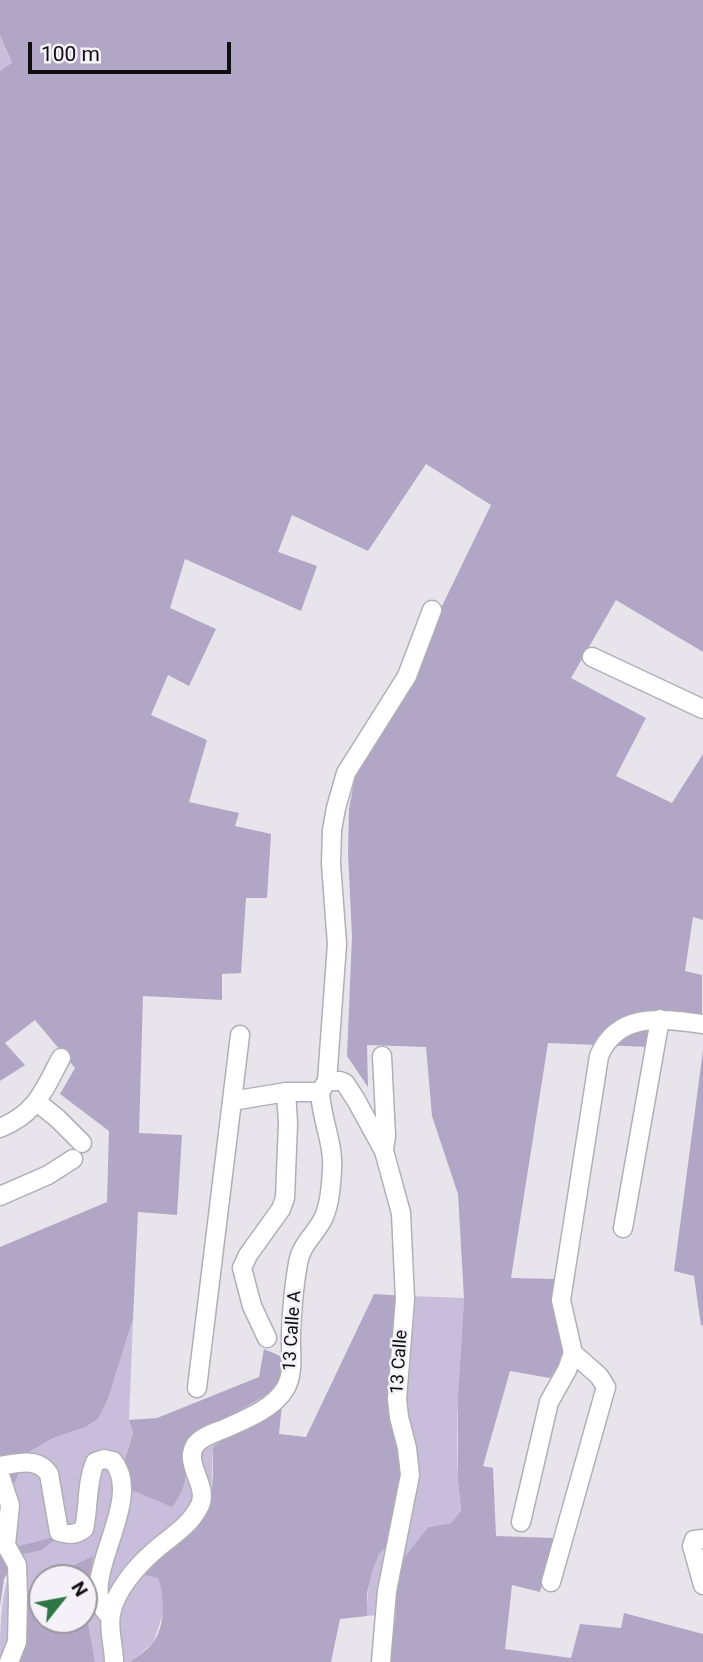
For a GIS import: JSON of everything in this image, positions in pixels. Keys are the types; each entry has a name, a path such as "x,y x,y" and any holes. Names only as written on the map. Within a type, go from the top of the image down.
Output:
{"street":[{"path":"232,1101 327,1085 337,944 331,864 336,808 346,773 407,677 432,610"},
{"path":"592,657 703,709"},
{"path":"522,1522 549,1402 567,1370 572,1353 561,1300 598,1056 604,1043 623,1028 648,1019 703,1024"},
{"path":"623,1228 660,1019"},
{"path":"197,1388 240,1035"},
{"path":"382,1056 386,1136 384,1151"},
{"path":"0,1128 24,1116 40,1096 61,1058"},
{"name":"13 Calle","path":"327,1085 345,1083 384,1151 401,1213 405,1299 397,1399 410,1475 387,1591 381,1662"},
{"name":"13 Calle A","path":"110,1616 127,1581 151,1553 178,1534 201,1502 202,1487 193,1468 192,1451 197,1444 203,1438 272,1403 284,1391 290,1378 298,1263 301,1250 323,1219 330,1196 332,1166 327,1085"},
{"path":"267,1338 252,1307 242,1268 248,1255 281,1209 285,1198 288,1123 286,1092"},
{"path":"40,1096 82,1143"},
{"path":"0,1196 48,1175 73,1159"},
{"path":"551,1582 606,1387 599,1376 572,1353"},
{"path":"0,1466 36,1463 45,1468 49,1474 60,1532 68,1534 84,1529 89,1475 95,1462 104,1459 113,1461 121,1470 122,1497 99,1586 99,1602 103,1611 110,1616 114,1662"},
{"path":"0,1475 10,1505 3,1546 17,1565 17,1642 9,1662"},
{"path":"703,1539 694,1540 692,1546 703,1585"}],"shaded area":[{"path":"0,0 703,0 703,652 616,600 571,678 646,718 616,776 672,803 703,754 703,920 693,917 685,971 702,975 702,1020 653,1016 649,1047 548,1043 511,1278 557,1279 566,1353 550,1378 510,1371 483,1466 493,1468 496,1536 554,1538 540,1592 512,1585 505,1649 571,1658 580,1624 621,1628 624,1613 703,1634 703,1662 389,1662 396,1613 389,1589 398,1565 428,1527 451,1523 461,1511 458,1481 458,1396 464,1298 458,1194 432,1116 426,1047 367,1045 368,1087 347,1056 352,937 349,809 358,760 442,606 491,505 426,464 368,551 292,515 278,552 317,566 301,611 185,559 170,608 216,629 189,686 168,675 151,715 207,740 189,802 239,813 235,826 271,834 267,898 246,898 241,973 222,974 222,1000 143,996 139,1133 182,1135 177,1215 138,1212 133,1319 108,1399 98,1419 86,1427 53,1438 26,1454 15,1482 0,1493 0,1247 107,1202 109,1131 60,1094 75,1068 35,1020 5,1043 25,1065 0,1081 0,71 12,63 0,35"},
{"path":"0,35 12,64 0,71"},
{"path":"703,1050 701,1326 694,1276 674,1271"},
{"path":"374,1294 408,1296 401,1411 416,1442 417,1467 396,1538 379,1554 372,1572 367,1593 367,1616 340,1619 331,1662 130,1662 152,1644 162,1621 163,1603 158,1578 144,1575 153,1561 188,1533 205,1512 212,1490 213,1447 229,1434 282,1404 279,1434 306,1437"},
{"path":"408,1296 464,1298 457,1432 461,1512 451,1523 428,1527 398,1565 389,1589 396,1613 367,1616 372,1568 381,1552 396,1538"},
{"path":"133,1319 129,1420 133,1432 125,1459 186,1456 207,1430 284,1384 282,1404 213,1447 211,1498 201,1521 178,1541 158,1578 163,1591 163,1614 153,1643 130,1662 95,1662 90,1634 98,1634 98,1564 92,1564 93,1557 78,1564 28,1564 28,1593 21,1599 18,1662 0,1662 2,1606 13,1565 19,1555 32,1546 59,1536 8,1549 0,1543 0,1494 26,1454 53,1438 86,1427 98,1419 108,1399"},
{"path":"264,1349 287,1359 284,1384 207,1430 186,1456 184,1483 172,1507 129,1489 125,1459 133,1433 129,1420 157,1418 259,1377"},
{"path":"61,1535 42,1550 19,1555 4,1579 0,1606 0,1543 8,1549"},
{"path":"93,1556 92,1564 77,1564"},
{"path":"28,1593 28,1634 90,1634 95,1662 18,1662 21,1599"}]}
